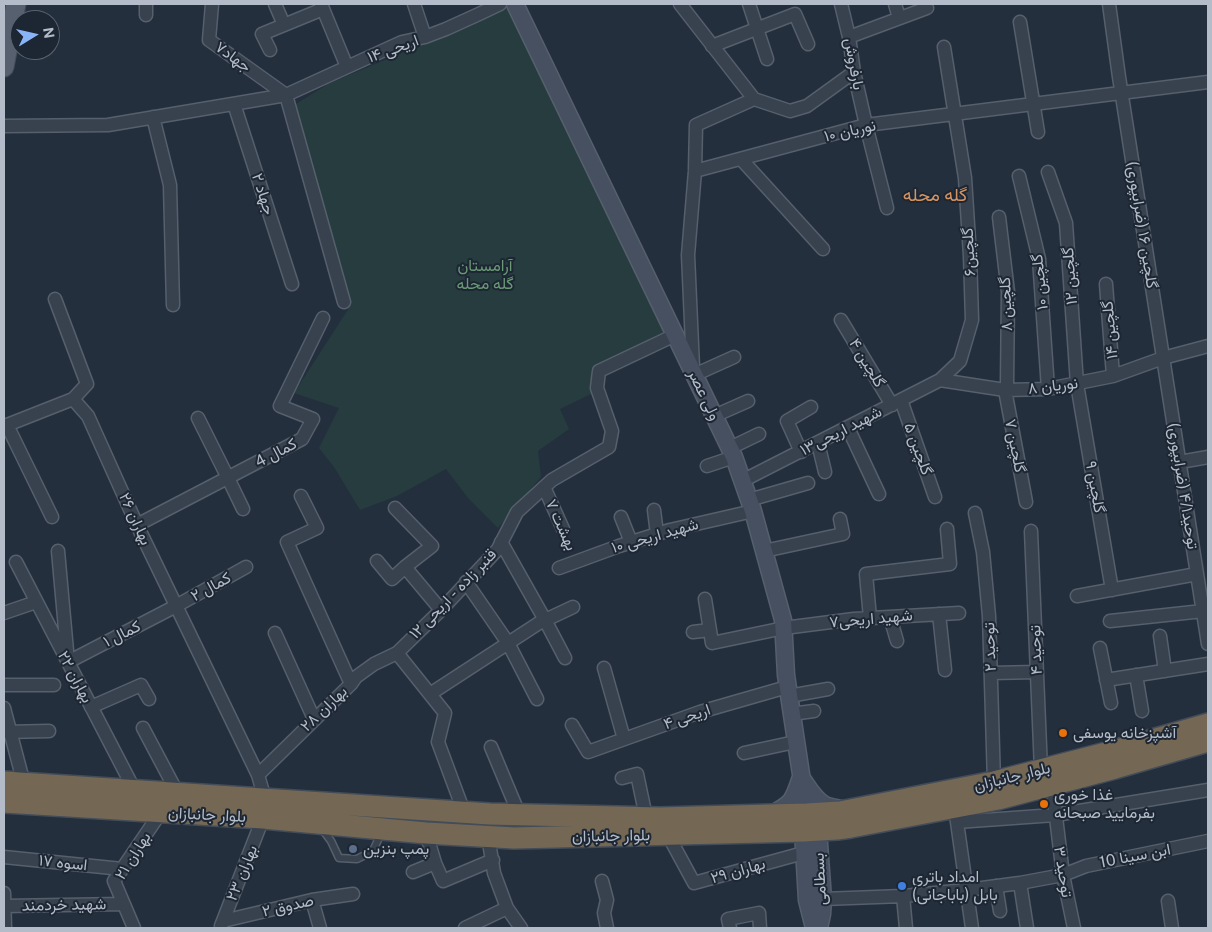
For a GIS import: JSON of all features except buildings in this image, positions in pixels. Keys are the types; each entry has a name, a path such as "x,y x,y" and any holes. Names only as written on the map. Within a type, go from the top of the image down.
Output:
{"highway":[{"name":"بلوار جانبازان","path":"848,819 956,815 1047,777 1208,724"},
{"name":"بلوار جانبازان","path":"4,802 161,812 264,809 464,812 809,825 848,819 994,782 1047,777 1208,742"},
{"name":"بلوار جانبازان","path":"14,783 178,794 264,809 313,822 426,833 514,838 668,835 770,823"}],"main road":[{"path":"4,67 16,4"},
{"name":"ولی عصر","path":"515,4 732,453 751,506 783,620 788,692 809,825"},
{"path":"801,778 818,800 848,819 826,847 807,857 770,823 792,801 801,778"},
{"name":"بسطامی","path":"809,825 807,900 814,928"},
{"name":"بسطامی","path":"807,857 822,899 822,914 819,928"}],"street":[{"name":"جهاد۷","path":"212,4 209,40 286,95"},
{"path":"275,4 284,25"},
{"path":"414,4 425,37"},
{"name":"اریحی ۱۴","path":"4,126 108,125 286,95 402,42 425,37 500,4"},
{"path":"680,4 754,99 790,112 807,106 854,72"},
{"path":"749,4 767,59"},
{"name":"بارفروش","path":"841,4 866,125 888,208"},
{"path":"895,4 899,18"},
{"name":"گلچین ۱۶ (ضرابپوری)","path":"1109,4 1163,358"},
{"path":"270,50 262,34 322,6 347,67"},
{"path":"849,37 927,8"},
{"path":"712,46 795,14 808,44"},
{"path":"1020,22 1038,132"},
{"name":"گلچین۶","path":"940,380 960,361 972,320 965,178 944,47"},
{"name":"نوریان ۱۰","path":"695,171 866,125 1208,82"},
{"path":"286,95 344,302"},
{"path":"734,357 694,374 688,255 695,171 696,125 754,99"},
{"name":"جهاد ۲","path":"234,104 292,284"},
{"path":"154,117 170,185 173,305"},
{"path":"741,159 823,249"},
{"name":"گلچین ۱۲","path":"1048,172 1066,223 1077,384"},
{"name":"گلچین ۱۰","path":"1019,176 1039,259 1048,389"},
{"name":"گلچین ۸","path":"999,217 1008,292 1007,384 1005,390"},
{"name":"گلچین ۱۴","path":"1106,284 1114,376"},
{"path":"52,517 7,425 73,399 88,384 55,298"},
{"name":"کمال 4","path":"137,525 302,439 313,419 280,406 323,318"},
{"name":"گلچین ۴","path":"841,320 896,402"},
{"name":"قنبر زاده - اریحی ۱۲","path":"397,653 498,549 517,512 552,480 608,447 612,430 597,388 598,371 675,334"},
{"name":"نوریان ۸","path":"940,380 1005,390 1048,389 1114,376 1163,358 1208,346"},
{"name":"توحید۴/۱ (ضرابپوری)","path":"1163,358 1197,574 1204,602 1208,644"},
{"name":"شهید اریحی۱۳","path":"742,481 940,380"},
{"name":"گلچین ۹","path":"1077,384 1112,590"},
{"name":"گلچین ۷","path":"1005,390 1026,502"},
{"name":"بهاران ۲۶","path":"73,399 88,416 137,525 258,775 264,809"},
{"path":"714,416 748,401"},
{"name":"گلچین ۵","path":"896,402 935,497"},
{"path":"801,452 787,421 811,407"},
{"path":"198,418 243,509"},
{"path":"848,428 878,494"},
{"path":"707,466 732,453 759,434"},
{"path":"818,443 825,472"},
{"path":"1180,462 1208,457"},
{"name":"شهید اریحی ۱۰","path":"559,568 631,542 705,522 808,483"},
{"name":"بهشت ۷","path":"544,487 563,529"},
{"path":"301,496 317,528 287,542 351,684"},
{"path":"377,561 392,579 404,567 432,546 395,508"},
{"path":"654,510 657,534"},
{"name":"توحید ۲","path":"974,513 983,552 989,616 994,782"},
{"path":"621,516 631,542"},
{"path":"764,551 843,534 840,519"},
{"path":"870,618 866,574 950,564 947,529"},
{"name":"توحید ۴","path":"1031,531 1037,672 1047,777"},
{"path":"501,542 565,658"},
{"path":"58,551 68,662"},
{"name":"بهاران ۲۲","path":"16,562 135,791"},
{"name":"کمال ۲","path":"176,606 246,567"},
{"path":"404,567 440,610"},
{"path":"1077,596 1197,574"},
{"path":"466,582 508,643 537,699"},
{"path":"693,632 710,630 704,599"},
{"path":"4,613 36,602"},
{"path":"1110,621 1204,602"},
{"name":"کمال ۱","path":"68,662 176,606"},
{"path":"430,694 545,620 573,607"},
{"name":"شهید اریحی۷","path":"710,630 712,643 784,628 854,618 959,613"},
{"path":"939,614 945,670"},
{"path":"890,616 897,641"},
{"path":"275,633 314,719"},
{"path":"1160,636 1165,671"},
{"path":"1100,648 1111,703"},
{"path":"397,653 445,713 438,742 464,812"},
{"name":"بهاران ۲۸","path":"258,775 356,677 374,664 397,653"},
{"path":"1106,680 1208,664"},
{"path":"604,668 624,739"},
{"path":"991,673 1037,672"},
{"path":"1136,675 1142,711"},
{"path":"91,707 141,684 150,699"},
{"path":"4,685 54,685"},
{"name":"اریحی ۴","path":"572,726 588,752 700,712 788,692 828,689"},
{"path":"4,708 14,783"},
{"path":"791,714 814,711"},
{"path":"143,728 178,794"},
{"path":"7,732 49,731"},
{"path":"744,753 795,742"},
{"path":"492,747 519,814"},
{"path":"622,778 637,774 646,818"},
{"name":"توحید ۳","path":"1047,777 1074,928"},
{"path":"972,928 956,815 1055,814 1208,790"},
{"name":"بهاران ۲۳","path":"222,925 264,809"},
{"name":"بهاران ۲۱","path":"134,928 114,881 161,812"},
{"path":"426,833 435,863 443,881 492,860"},
{"name":"بهاران ۲۹","path":"668,835 694,884 807,857"},
{"path":"488,836 494,873 507,908 521,928"},
{"name":"ابن سینا 10","path":"822,899 903,896 1020,883 1063,875 1086,866 1208,841"},
{"name":"اسوه ۱۷","path":"4,857 122,869"},
{"path":"413,872 435,863"},
{"path":"602,881 607,900 604,913 607,928"},
{"path":"1020,883 1027,928"},
{"path":"996,886 1000,911"},
{"name":"صدوق ۲","path":"222,925 312,900 353,894"},
{"path":"903,896 906,928"},
{"path":"4,899 5,928"},
{"name":"شهید خردمند","path":"4,899 123,904"},
{"path":"312,900 320,928"},
{"path":"1168,901 1172,928"},
{"path":"465,928 507,908"},
{"path":"730,928 728,919 759,913 760,928"}],"lane":[{"path":"313,822 322,829 331,841 338,858 358,859 373,851 382,829"}],"path":[{"name":"بهشت ۷","path":"563,529 578,562"}],"green space":[{"name":"آرامستان گله محله","path":"510,7 666,331 591,369 591,394 560,409 569,429 538,451 541,477 498,528 468,498 446,469 397,496 360,510 334,467 319,448 339,408 294,393 349,308 288,109 328,84"}],"place":[{"name":"آشپزخانه یوسفی","path":"1063,733"},
{"name":"غذا خوری بفرمایید صبحانه","path":"1044,804"},
{"name":"پمپ بنزین","path":"353,849"},
{"name":"امداد باتری بابل (باباجانی)","path":"902,886"}],"district":[{"name":"گله محله","path":"935,195"}]}
